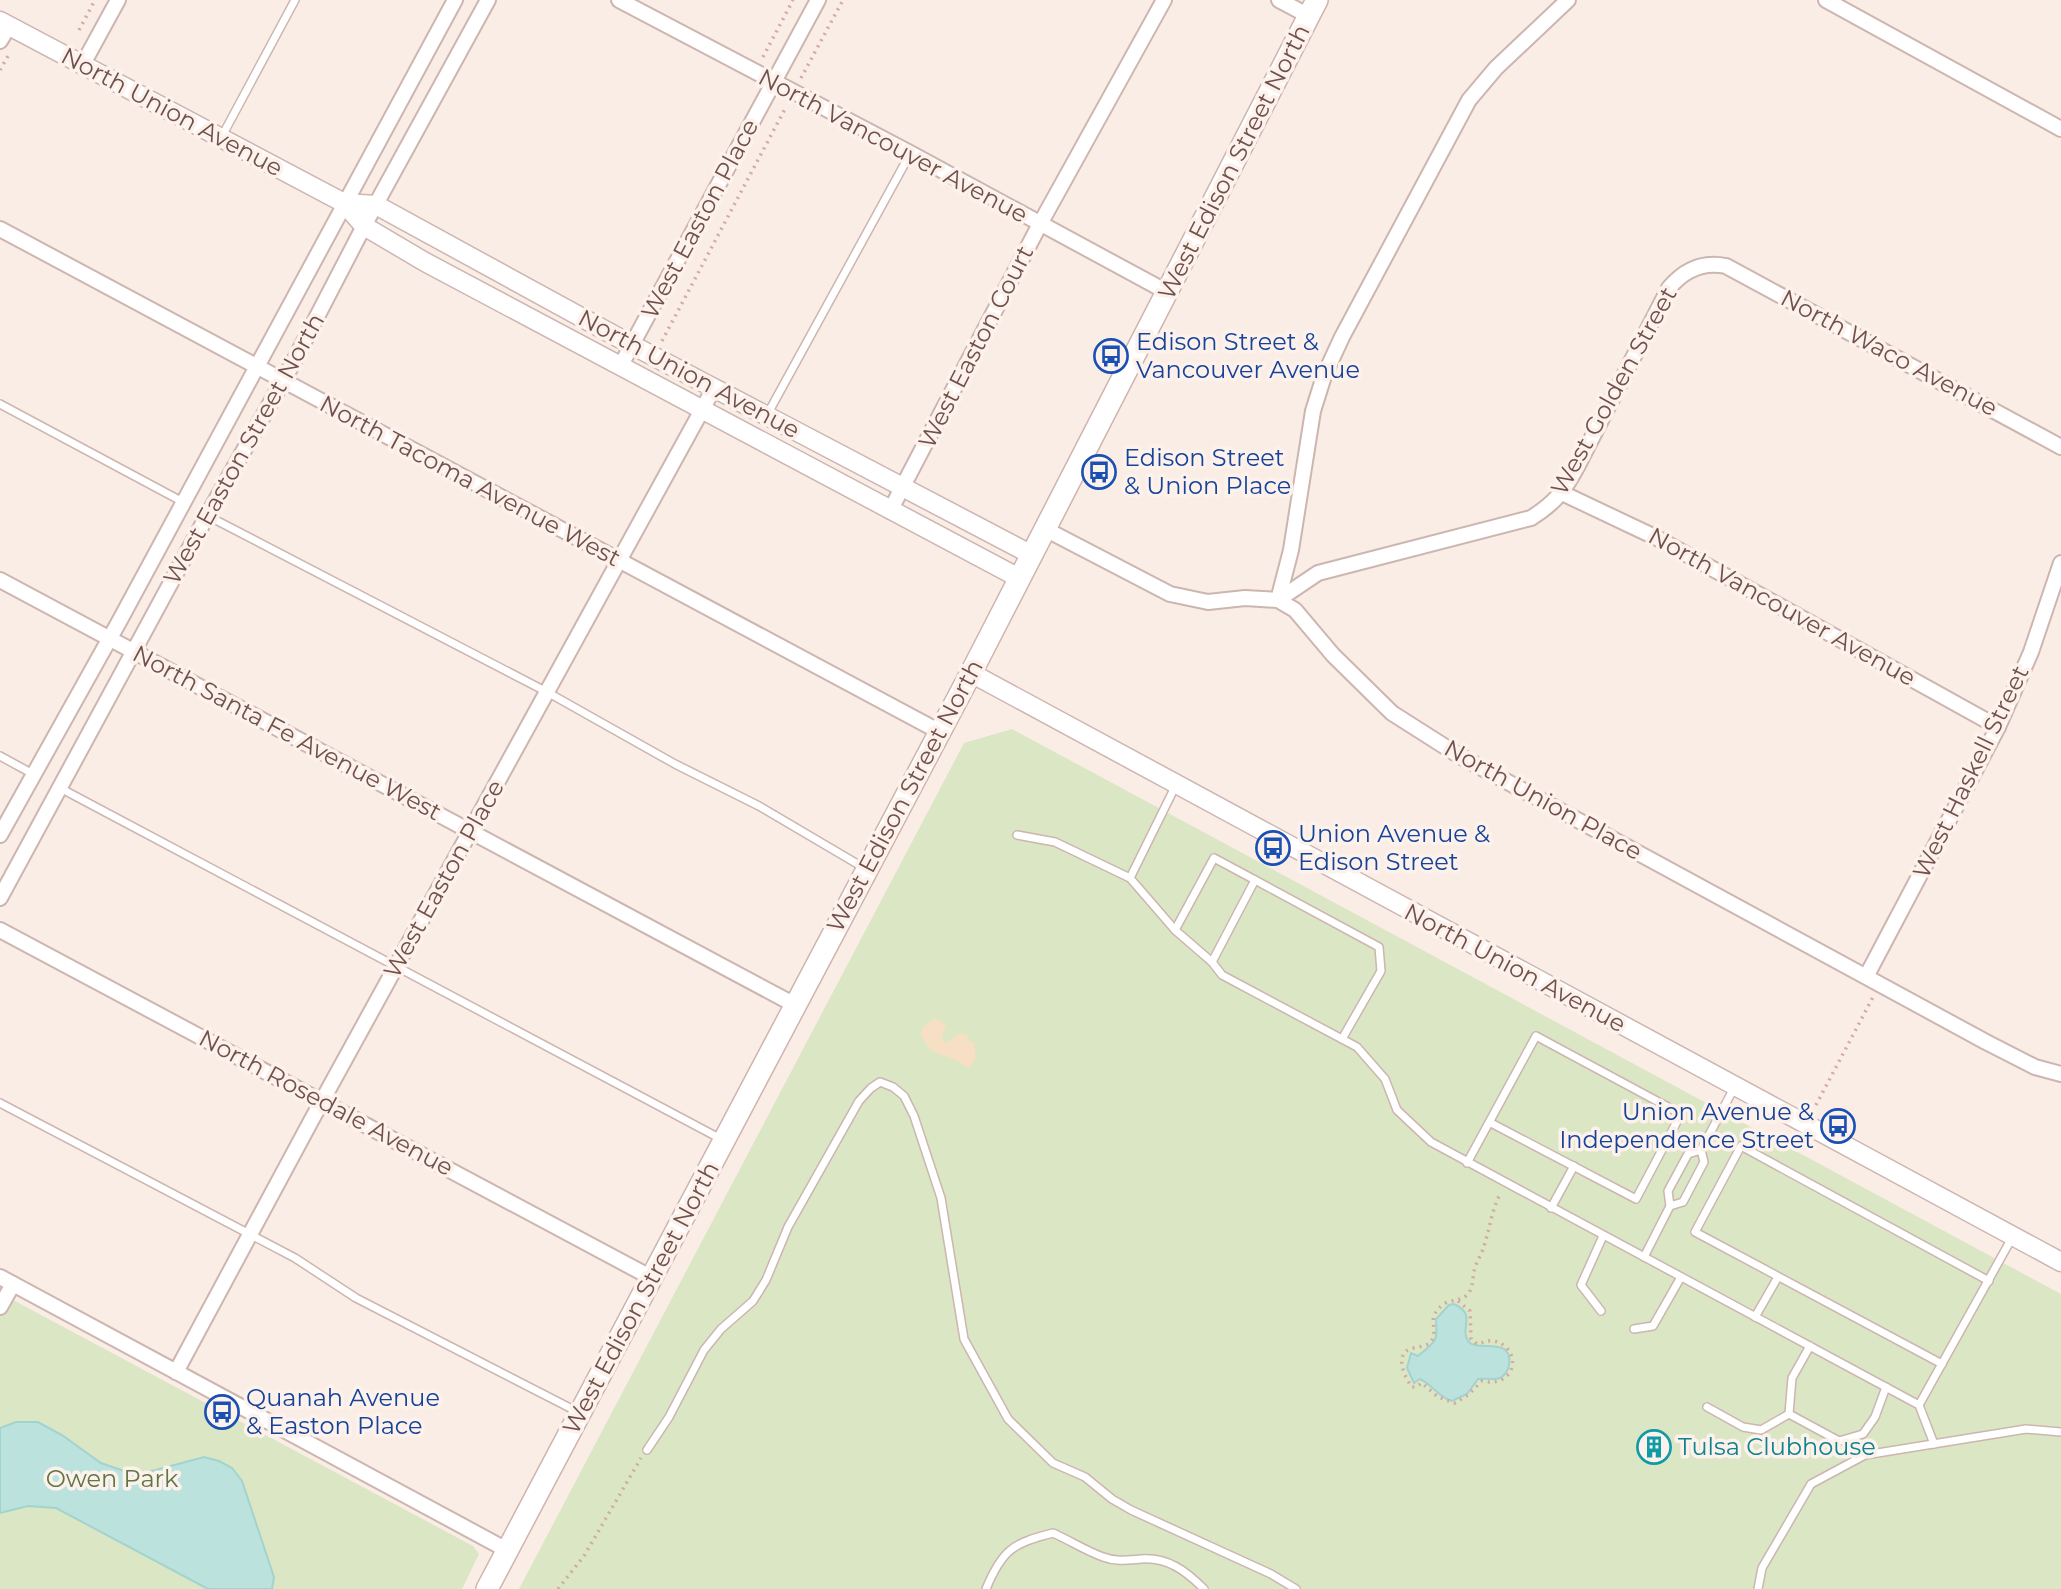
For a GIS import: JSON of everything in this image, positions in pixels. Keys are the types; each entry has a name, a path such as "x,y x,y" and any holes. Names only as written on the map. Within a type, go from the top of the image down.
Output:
{"main road":[{"name":"West Edison Street North","path":"487,1589 971,673 1313,8"}],"street":[{"path":"83,64 118,0"},
{"name":"West Easton Street North","path":"0,835 455,0"},
{"name":"West Easton Street North","path":"0,898 488,0"},
{"name":"North Vancouver Avenue","path":"619,0 644,9 755,72 1167,292"},
{"name":"West Easton Place","path":"621,365 818,0"},
{"name":"West Easton Court","path":"890,511 1040,224 1164,0"},
{"path":"1279,0 1313,8"},
{"path":"1045,529 1170,594 1208,602 1245,598 1278,600 1291,550 1313,411 1324,376 1342,337 1469,100 1496,68 1568,0"},
{"path":"1826,0 2061,129"},
{"name":"North Union Avenue","path":"3,29 83,64 344,203 364,226 425,262 1019,578"},
{"name":"North Union Avenue","path":"344,203 376,205 632,345 1032,555"},
{"name":"North Tacoma Avenue West","path":"0,229 940,732"},
{"name":"West Golden Street","path":"1278,600 1318,573 1531,518 1546,509 1562,493 1669,288 1687,270 1715,264"},
{"name":"North Waco Avenue","path":"1715,264 1737,271 2061,447"},
{"name":"West Easton Place","path":"176,1372 714,388"},
{"name":"North Vancouver Avenue","path":"1562,493 1657,538 1998,727"},
{"name":"West Haskell Street","path":"1867,975 1998,727 2031,652 2061,563"},
{"name":"North Santa Fe Avenue West","path":"0,580 795,1005"},
{"name":"North Union Place","path":"1278,600 1295,610 1333,655 1392,713 1458,755 2035,1067 2061,1074"},
{"name":"North Union Avenue","path":"971,673 2061,1262"},
{"name":"North Rosedale Avenue","path":"0,930 652,1278"},
{"path":"0,1307 6,1281 507,1550"}],"lane":[{"path":"221,139 295,0"},
{"path":"767,415 910,153"},
{"path":"0,404 183,502"},
{"path":"207,516 547,692 676,764 760,806 867,869"},
{"path":"0,756 33,774"},
{"path":"1130,878 1176,785"},
{"path":"60,788 724,1140"},
{"path":"1017,835 1055,842 1130,878 1175,930 1212,962 1222,975 1357,1047 1385,1079 1397,1110 1431,1142 1919,1405 1934,1444"},
{"path":"1175,930 1214,858 1379,947 1381,971 1342,1039"},
{"path":"1212,962 1255,880"},
{"path":"1467,1163 1536,1036 1681,1114 1636,1199 1491,1123"},
{"path":"647,1450 669,1418 704,1350 721,1329 753,1301 766,1280 788,1227 859,1101 880,1082 893,1087 904,1096 914,1116 941,1198 964,1339 1008,1419 1053,1463 1085,1478 1112,1499 1151,1521 1271,1574 1296,1589"},
{"path":"1670,1206 1683,1202 1704,1162 1701,1150 1735,1086"},
{"path":"0,1103 295,1258 356,1298 580,1413"},
{"path":"1942,1364 1695,1232 1741,1146 1989,1280"},
{"path":"1644,1257 1670,1206 1668,1191 1688,1154 1701,1150"},
{"path":"1551,1208 1574,1166"},
{"path":"1601,1311 1581,1285 1603,1236"},
{"path":"1919,1405 2013,1236"},
{"path":"1634,1329 1653,1326 1681,1277"},
{"path":"1755,1317 1778,1277"},
{"path":"1788,1414 1792,1378 1810,1346"},
{"path":"1788,1414 1839,1441 1863,1434 1875,1418 1886,1387"},
{"path":"1707,1407 1743,1427 1761,1430 1788,1414"},
{"path":"1758,1589 1762,1568 1811,1484 1865,1455 2026,1429 2061,1432"},
{"path":"986,1589 1002,1558 1012,1549 1023,1541 1053,1533 1103,1557 1125,1561 1145,1559 1169,1562 1188,1572 1204,1589"}],"path":[{"path":"79,30 95,0"},
{"path":"755,72 793,0"},
{"path":"658,348 843,0"},
{"path":"1816,1105 1880,983"},
{"path":"1458,1301 1470,1311 1471,1339 1477,1343 1490,1340 1506,1348 1512,1355 1513,1366 1500,1382 1482,1381 1455,1404 1438,1397 1422,1383 1412,1387 1402,1368 1408,1351 1432,1340 1432,1322 1441,1306 1458,1301 1466,1296 1471,1288 1492,1213 1506,1184"},
{"path":"558,1589 584,1556 630,1474 647,1450"}],"green space":[{"path":"1012,729 2061,1294 2061,1589 519,1589 964,743"},
{"name":"Owen Park","path":"0,1293 473,1546 479,1554 462,1589 0,1589"}],"sand":[{"path":"935,1018 946,1025 942,1038 945,1043 961,1033 974,1043 976,1058 969,1068 933,1051 927,1045 920,1033 924,1026"}],"water":[{"path":"1454,1304 1465,1313 1465,1332 1469,1342 1473,1345 1501,1348 1509,1356 1509,1365 1500,1378 1478,1379 1467,1394 1452,1401 1420,1379 1414,1383 1407,1368 1411,1353 1418,1356 1432,1344 1436,1333 1436,1319 1449,1305"},
{"path":"16,1422 38,1422 62,1435 101,1463 127,1472 141,1474 204,1457 232,1468 242,1481 274,1577 272,1589 208,1589 56,1508 28,1506 0,1513 0,1428"}],"place":[{"name":"Edison Street & Vancouver Avenue","path":"1111,356"},
{"name":"Edison Street & Union Place","path":"1099,472"},
{"name":"Union Avenue & Edison Street","path":"1273,848"},
{"name":"Union Avenue & Independence Street","path":"1838,1126"},
{"name":"Quanah Avenue & Easton Place","path":"222,1412"},
{"name":"Tulsa Clubhouse","path":"1654,1447"}]}
